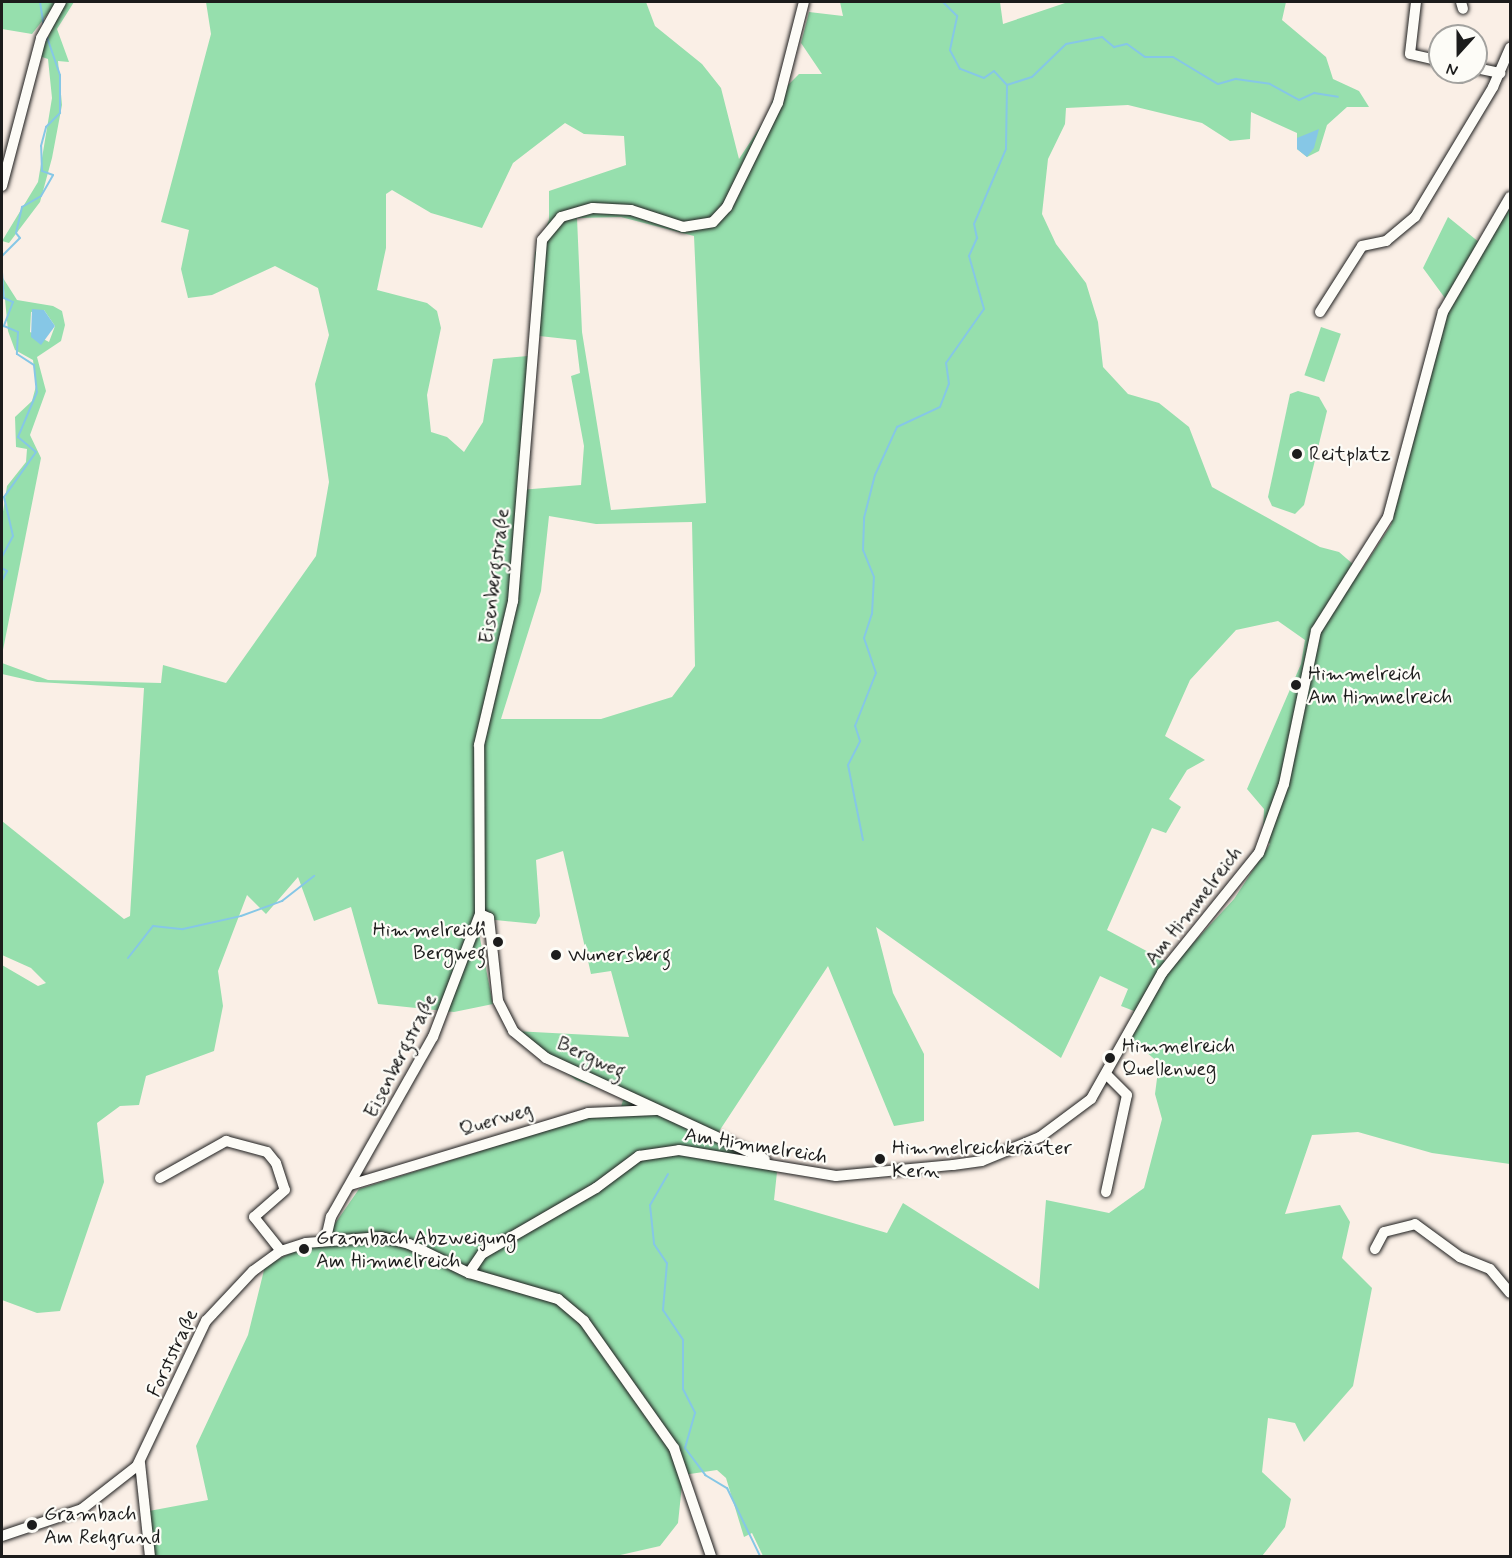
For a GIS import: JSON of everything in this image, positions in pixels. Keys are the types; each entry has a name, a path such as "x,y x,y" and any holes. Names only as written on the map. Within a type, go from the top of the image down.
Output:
{"street":[{"path":"2,186 44,33 61,2"},
{"name":"Eisenbergstraße","path":"326,1238 350,1185 433,1037 480,914 479,745 512,612 542,240 561,217 593,208 631,210 683,227 706,226 727,207 778,103 804,2"},
{"path":"1416,2 1410,54 1428,58"},
{"path":"1320,312 1362,246 1386,241 1415,217 1500,73 1510,48"},
{"path":"1488,70 1500,73"},
{"name":"Am Himmelreich","path":"469,1273 482,1254 596,1188 639,1156 679,1150 775,1164 836,1176 982,1161 1040,1137 1078,1112 1107,1075 1162,973 1259,853 1284,784 1316,632 1388,517 1443,312 1510,197"},
{"name":"Bergweg","path":"480,914 489,918 498,1001 513,1031 546,1058 775,1164"},
{"path":"1106,1192 1127,1095 1107,1075"},
{"name":"Querweg","path":"350,1185 588,1113 656,1110"},
{"path":"160,1178 226,1141 267,1152 276,1163 285,1190 254,1217 281,1251"},
{"path":"1375,1249 1383,1232 1415,1224 1460,1257 1490,1269 1510,1293"},
{"name":"Forststraße","path":"2,1536 82,1509 140,1463 212,1311 281,1251 326,1238 400,1241 469,1273 558,1299 584,1321 674,1448 711,1557"},
{"path":"140,1463 150,1557"}],"green space":[{"path":"2,2 57,2 32,34 2,29"},
{"path":"65,2 74,2 57,29 69,62 58,61 62,105 52,158 40,202 9,243 2,241 38,182 52,98 48,59 39,56"},
{"path":"206,2 646,2 655,26 702,64 721,88 739,159 766,118 779,85 787,86 799,74 822,74 801,43 809,12 843,16 840,2 1000,2 1003,24 1068,2 1286,2 1282,20 1326,57 1333,79 1359,91 1369,107 1347,107 1327,125 1319,151 1307,157 1297,149 1297,133 1251,112 1250,139 1230,141 1202,123 1128,105 1066,108 1065,124 1048,159 1042,214 1056,244 1086,283 1098,322 1103,367 1128,394 1159,403 1189,427 1212,487 1320,547 1339,552 1361,571 1391,525 1450,305 1423,268 1448,217 1485,247 1510,208 1510,1164 1432,1153 1358,1132 1312,1135 1285,1214 1340,1205 1350,1222 1342,1258 1372,1288 1353,1386 1304,1442 1295,1423 1268,1418 1262,1472 1291,1499 1285,1527 1262,1556 763,1556 752,1533 744,1537 726,1478 717,1470 683,1475 678,1523 660,1546 616,1556 154,1556 149,1511 208,1500 196,1446 248,1335 265,1266 327,1235 359,1189 621,1107 624,1097 576,1080 514,1031 629,1037 611,971 591,974 563,851 536,860 540,916 536,924 476,918 493,1004 454,1012 378,1004 351,907 314,921 298,877 266,914 247,895 218,971 223,1006 214,1051 146,1076 139,1105 120,1106 97,1123 104,1182 60,1311 37,1313 2,1300 2,965 38,986 46,983 31,968 2,955 2,821 124,919 130,916 144,688 37,682 2,674 2,663 48,680 161,683 163,665 226,683 316,556 329,482 315,384 329,335 318,288 275,266 212,295 188,298 181,269 189,230 161,222 211,34","holes":["565,123 584,134 624,136 626,165 549,191 549,220 535,253 530,335 576,340 580,373 571,376 584,446 581,485 520,490 528,356 493,359 483,422 464,452 447,437 431,432 427,395 441,328 437,311 427,303 377,290 386,248 386,194 392,190 431,213 482,228 513,163","621,217 694,236 706,503 611,510 582,332 577,218","549,516 596,524 692,522 695,666 672,697 601,719 501,719 541,591","1278,621 1305,640 1301,664 1247,789 1264,809 1263,834 1270,844 1234,899 1173,965 1107,930 1152,828 1166,833 1181,807 1169,799 1187,770 1205,760 1165,736 1190,680 1236,630","876,927 1061,1058 1100,976 1128,989 1121,1006 1134,1011 1124,1033 1159,1063 1155,1094 1162,1119 1144,1188 1109,1213 1046,1200 1039,1289 903,1203 887,1233 774,1200 777,1172 714,1139 828,966 894,1126 924,1121 924,1054 893,993"]},
{"path":"3,278 17,300 53,306 62,311 65,325 61,341 37,357 46,391 30,435 41,458 2,655 2,518 7,486 26,462 27,449 16,447 15,417 32,401 36,386 33,360 15,350 8,331","holes":["44,310 55,326 49,342 30,332 31,312"]},
{"path":"1321,327 1341,334 1324,382 1304,375"},
{"name":"Reitplatz","path":"1298,391 1319,397 1327,411 1304,505 1295,514 1272,506 1268,497 1290,394"}],"water":[{"path":"1319,129 1314,148 1307,157 1297,149 1297,138"},
{"path":"32,309 44,310 55,326 41,345 31,337"}],"waterway":[{"path":"40,2 44,26"},
{"path":"863,840 848,765 860,741 855,726 876,673 864,638 872,614 874,577 863,550 864,518 875,475 897,427 940,407 949,384 946,363 984,309 969,256 977,238 974,224 1006,149 1007,85 994,71 984,78 960,69 950,50 957,16 943,2"},
{"path":"1007,85 1032,77 1066,44 1102,37 1114,47 1127,44 1145,57 1173,57 1218,84 1236,79 1270,84 1299,100 1314,93 1338,97"},
{"path":"2,256 20,238 16,233 22,207 41,196 53,175 42,171 41,146 46,127 60,113 60,75 47,38"},
{"path":"2,272 4,298 13,302 4,326 18,332 17,354 34,365 37,392 18,437 36,452 4,497 13,536 2,557"},
{"path":"2,568 7,571 2,581"},
{"path":"128,958 153,926 183,929 241,916 282,901 314,876"},
{"path":"668,1174 650,1205 654,1244 667,1263 663,1310 683,1340 683,1389 695,1413 685,1448 705,1475 727,1488 760,1556"}],"place":[{"name":"Reitplatz","path":"1297,454"},
{"name":"Himmelreich Am Himmelreich","path":"1296,685"},
{"name":"Himmelreich Bergweg","path":"498,942"},
{"name":"Wunersberg","path":"556,955"},
{"name":"Himmelreich Quellenweg","path":"1110,1058"},
{"name":"Himmelreichkräuter Kern","path":"880,1159"},
{"name":"Grambach Abzweigung Am Himmelreich","path":"304,1249"},
{"name":"Grambach Am Rehgrund","path":"32,1525"}]}
